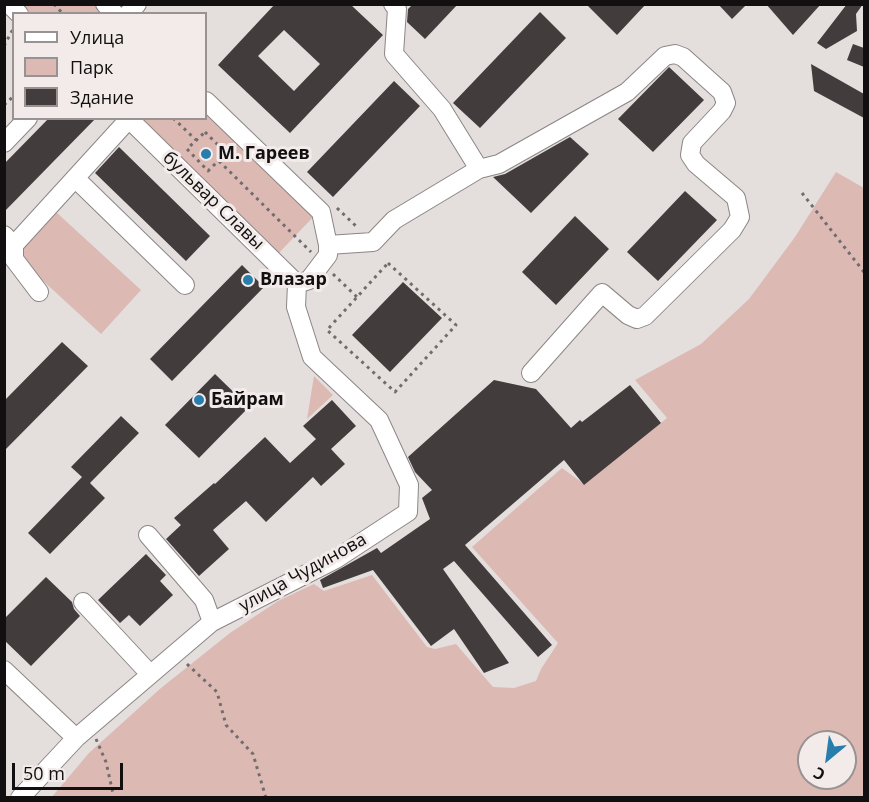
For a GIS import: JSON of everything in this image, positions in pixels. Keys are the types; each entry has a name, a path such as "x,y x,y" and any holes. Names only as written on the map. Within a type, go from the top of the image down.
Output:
{"street":[{"path":"393,4 397,9 394,54 442,109 479,169"},
{"path":"328,245 373,242 394,220 479,169 499,164 627,92 665,56 675,54 683,57 722,92 726,103 722,111 692,143 690,154 696,164 736,198 740,217 732,230 645,316 637,318 628,315 602,293 531,373"},
{"path":"207,102 321,212 328,255 309,280 297,284"},
{"path":"4,143 26,120"},
{"path":"39,292 14,259 9,240 75,178 127,120"},
{"name":"бульвар Славы","path":"129,120 297,284"},
{"path":"75,178 185,285"},
{"name":"улица Чудинова","path":"20,798 76,738 212,622 336,559 408,512 410,485 379,420 312,357 296,307 297,284"},
{"path":"148,535 204,600 212,622"},
{"path":"83,602 150,674"},
{"path":"4,670 76,738"}],"path":[{"path":"4,45 12,29"},
{"path":"175,120 196,140"},
{"path":"205,132 226,153 219,160 208,171 187,149 205,132"},
{"path":"219,160 357,297"},
{"path":"802,193 864,272"},
{"path":"388,263 456,325 395,392 327,330 357,297 388,263"},
{"path":"175,653 217,692 226,725 253,754 266,798"},
{"path":"90,726 106,762 114,798"}],"green space":[{"path":"14,5 99,5 107,12 22,12"},
{"path":"207,107 317,213 276,256 134,120 207,120"},
{"path":"836,172 864,188 864,795 861,798 51,798 89,753 161,688 230,633 278,601 314,584 324,591 372,575 427,647 435,649 456,644 493,687 514,688 536,681 558,643 472,547 562,468 584,484 667,418 635,380 701,344 749,299 795,237"},
{"path":"56,212 141,290 101,334 16,256"},
{"path":"314,376 333,395 307,419"}],"building":[{"path":"275,4 350,4 383,35 290,133 218,65","holes":["284,30 320,64 294,91 258,56"]},
{"path":"413,4 458,4 425,39 407,22 408,9"},
{"path":"586,4 646,4 617,35"},
{"path":"718,4 747,4 732,19"},
{"path":"766,4 821,4 793,35"},
{"path":"847,4 863,4 856,14 857,31 826,49 817,43"},
{"path":"540,12 566,38 480,128 453,103"},
{"path":"853,44 864,48 864,67 847,60"},
{"path":"811,64 864,94 864,118 814,91"},
{"path":"669,67 704,100 653,152 618,119"},
{"path":"394,81 420,106 333,197 307,172"},
{"path":"47,120 94,120 4,212 4,164"},
{"path":"570,137 589,154 531,213 493,177 505,174"},
{"path":"119,147 210,236 186,261 95,173"},
{"path":"685,191 717,220 658,281 627,252"},
{"path":"575,216 609,249 556,305 522,272"},
{"path":"242,265 264,287 172,381 150,359"},
{"path":"403,282 442,318 390,372 352,335"},
{"path":"62,342 88,366 4,451 4,401"},
{"path":"215,374 249,407 199,458 165,425"},
{"path":"494,380 536,389 571,428 630,385 661,423 584,485 564,460 465,545 552,645 538,657 454,561 443,569 509,663 484,673 454,629 431,646 373,570 323,588 320,580 377,548 381,553 430,519 422,498 432,490 415,472 408,457"},
{"path":"332,400 356,426 331,449 345,464 321,486 313,477 266,522 246,501 213,530 229,549 199,576 166,539 181,525 174,518 215,484 265,437 290,463 316,439 303,426"},
{"path":"121,416 139,433 90,483 105,498 50,554 28,533 82,477 71,467"},
{"path":"146,554 166,575 160,581 173,595 140,626 129,615 120,623 98,600"},
{"path":"46,577 72,602 80,616 31,666 4,640 4,619"}],"place":[{"name":"М. Гареев","path":"206,154"},
{"name":"Влазар","path":"248,280"},
{"name":"Байрам","path":"199,400"}]}
